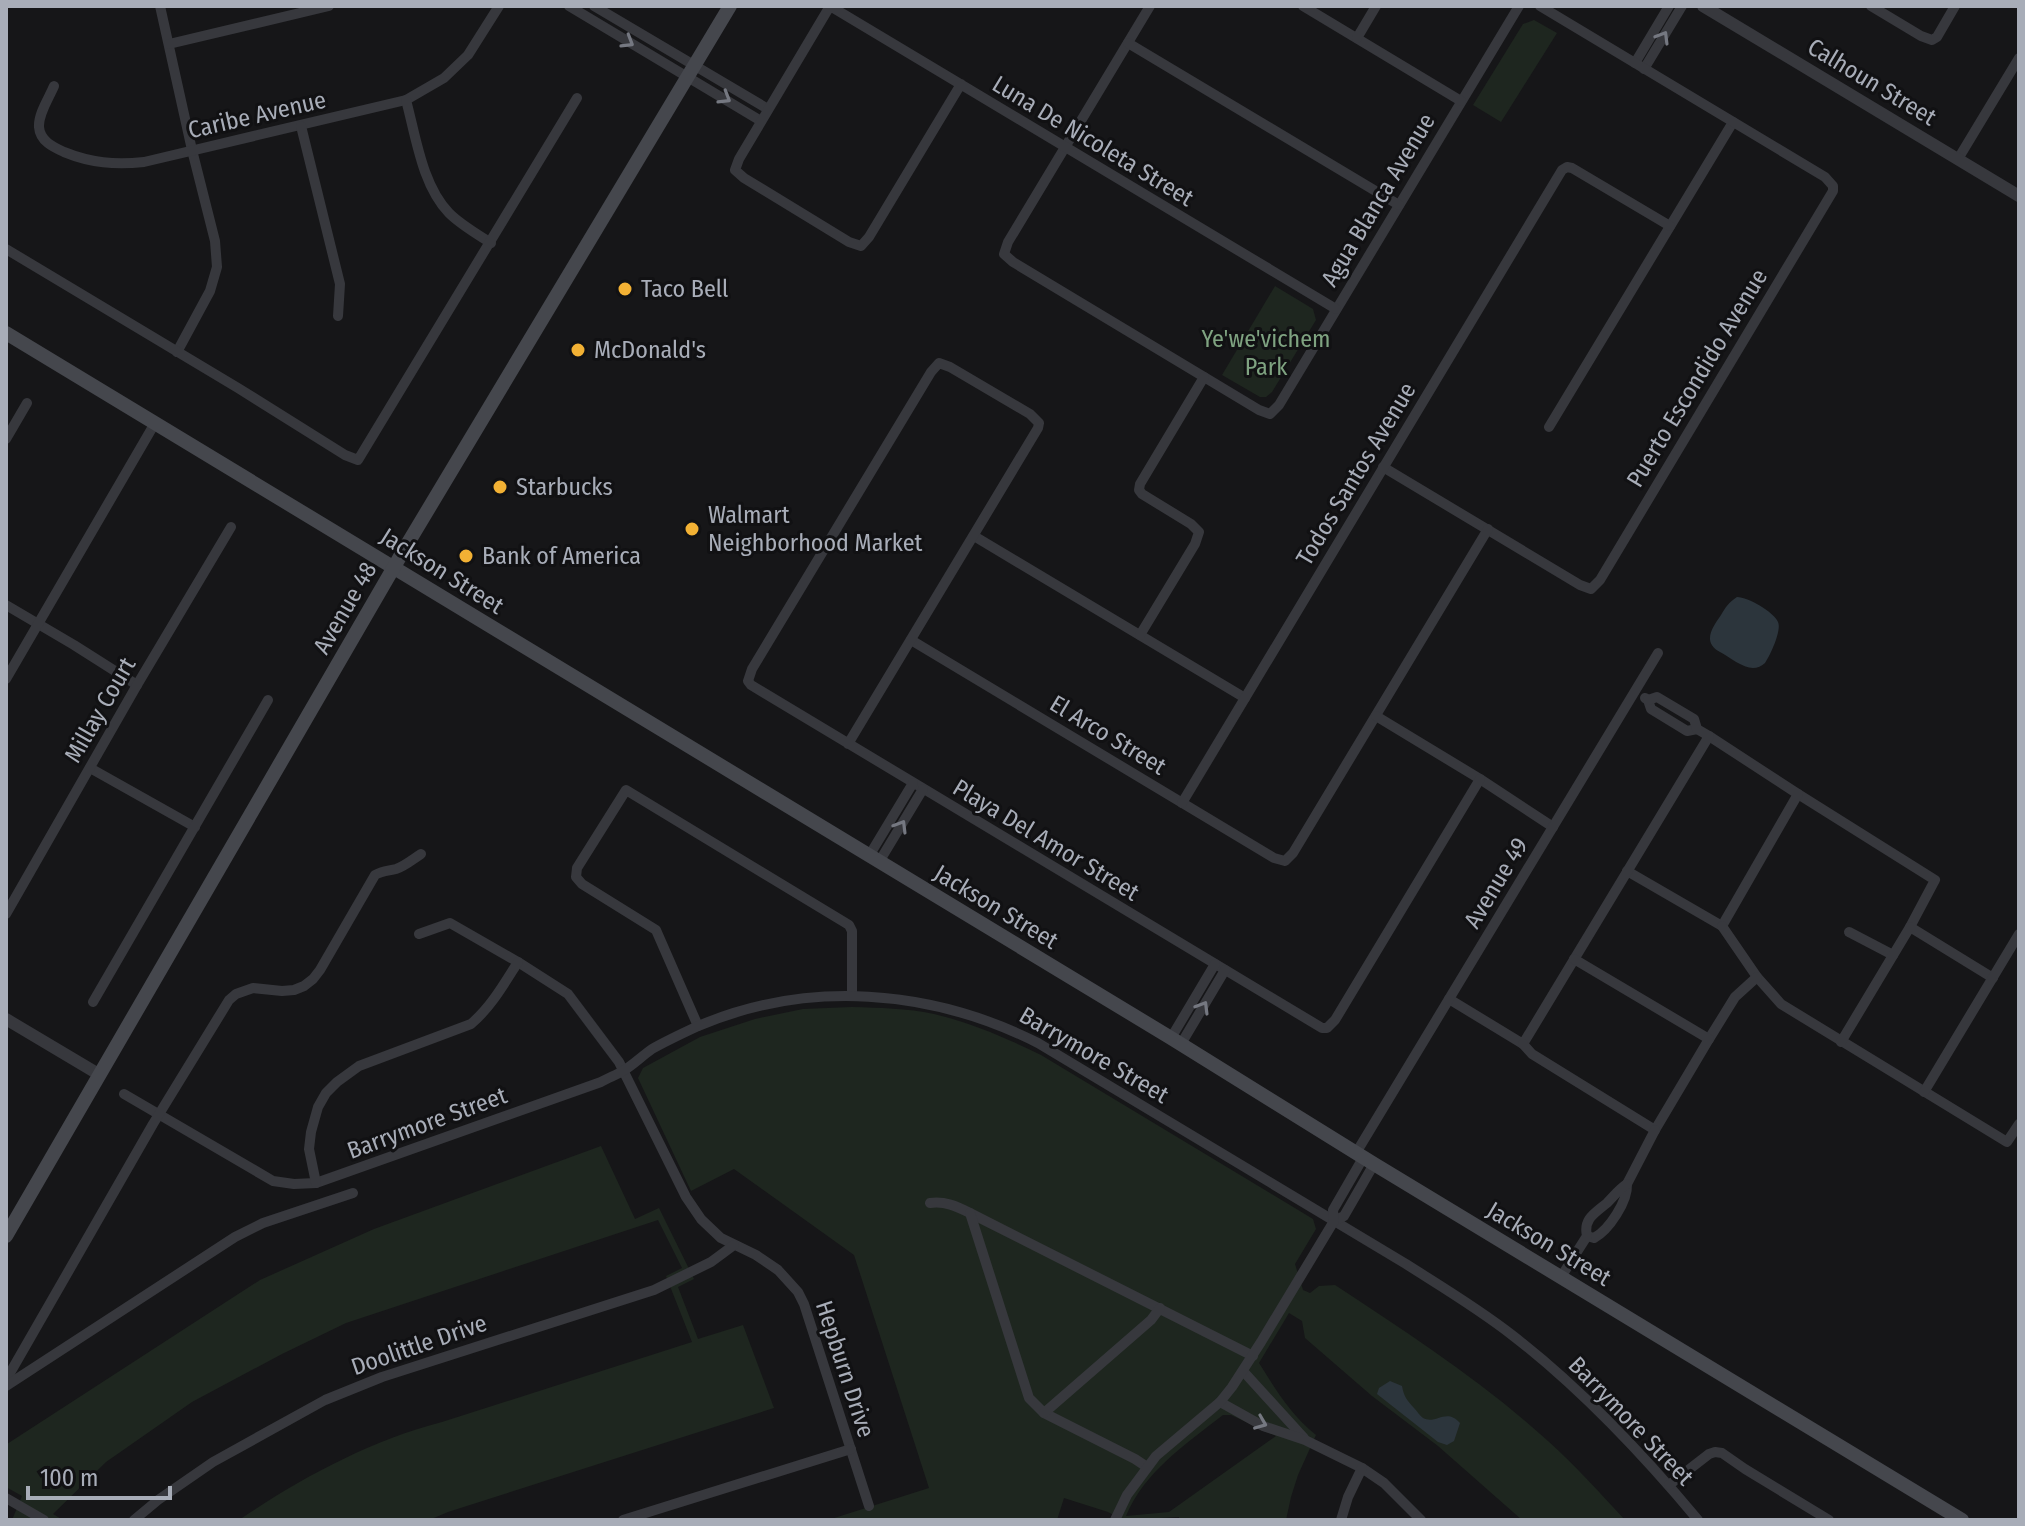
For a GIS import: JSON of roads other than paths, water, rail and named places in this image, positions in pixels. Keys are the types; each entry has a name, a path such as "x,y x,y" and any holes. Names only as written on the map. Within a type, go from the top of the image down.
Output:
{"main road":[{"name":"Avenue 48","path":"6,1236 394,568 730,6"},
{"name":"Jackson Street","path":"6,333 1962,1520"}],"street":[{"path":"160,6 215,241 217,267 210,291 177,352"},
{"path":"169,44 329,6"},
{"name":"Caribe Avenue","path":"54,86 39,121 39,132 44,140 53,147 95,162 144,162 406,100 444,78 468,55 499,6"},
{"path":"569,6 768,109"},
{"path":"594,6 761,121"},
{"path":"830,6 735,165 735,170 849,242 861,246 869,237 961,84"},
{"name":"Luna De Nicoleta Street","path":"830,6 1336,309"},
{"path":"1140,635 1195,544 1199,532 1142,494 1140,484 1204,377 1004,254 1008,242 1150,6"},
{"path":"1303,6 1461,101"},
{"path":"1357,38 1376,6"},
{"name":"Agua Blanca Avenue","path":"1204,377 1259,410 1270,414 1279,405 1519,6"},
{"path":"1540,6 1733,122 1549,427"},
{"path":"1640,66 1669,6"},
{"path":"1640,66 1682,6"},
{"name":"Calhoun Street","path":"1703,6 2019,196"},
{"path":"1871,6 1932,40 1937,37 1955,6"},
{"path":"1128,43 1399,205"},
{"path":"1958,159 2019,58"},
{"path":"6,249 358,460 577,98"},
{"path":"406,100 426,174 437,198 450,214 491,243"},
{"name":"Puerto Escondido Avenue","path":"1488,529 1580,585 1591,589 1600,580 1830,197 1833,186 1825,177 1733,122"},
{"path":"301,126 340,284 338,316"},
{"name":"Todos Santos Avenue","path":"1182,803 1558,176 1567,167 1578,171 1670,226"},
{"name":"Playa Del Amor Street","path":"974,536 1039,423 1030,414 939,363 857,493 752,669 748,681 1315,1025 1327,1028 1335,1020 1480,779"},
{"path":"6,439 27,403"},
{"path":"6,679 155,423"},
{"path":"1383,467 1488,529 1376,716 1553,827"},
{"name":"Millay Court","path":"6,914 231,527"},
{"path":"848,744 974,536 1245,698"},
{"path":"6,605 137,685"},
{"name":"El Arco Street","path":"911,640 1274,858 1285,861 1293,853 1376,716"},
{"name":"Avenue 49","path":"1364,1158 1368,1133 1658,653"},
{"path":"1634,691 1648,700 1651,709 1687,731 1697,729 1709,736 1935,880 1841,1042"},
{"path":"1648,700 1657,697 1678,709 1694,719 1697,729"},
{"path":"93,1002 268,700"},
{"path":"1671,721 1678,709"},
{"path":"1523,1044 1709,736"},
{"path":"90,768 195,827"},
{"path":"874,859 918,786"},
{"path":"698,1026 656,930 582,884 576,877 577,868 626,790 849,925 852,931 852,995"},
{"path":"1722,926 1798,794"},
{"path":"6,1383 158,1115 229,1000 253,988 282,991 304,986 320,970 375,875 406,864 421,854"},
{"path":"1627,871 1722,926 1757,977 1781,1004 2007,1142 2019,1124"},
{"name":"Hepburn Drive","path":"419,934 450,923 568,994 624,1071 693,1208 710,1229 767,1261 798,1292 869,1506"},
{"path":"1910,927 1993,978"},
{"path":"1849,932 1893,955"},
{"path":"1924,1092 2019,934"},
{"path":"1574,959 1709,1039"},
{"path":"316,1183 309,1149 318,1107 326,1093 359,1066 471,1024 493,1001 518,962"},
{"path":"1176,1041 1220,967"},
{"path":"1561,1277 1587,1236 1585,1228 1590,1217 1627,1184 1655,1130 1735,997 1757,977"},
{"name":"Barrymore Street","path":"124,1094 273,1181 316,1183 601,1082 624,1071 651,1050 698,1026 733,1014 790,1000 852,995 899,998 941,1006 1010,1029 1052,1050 1419,1272 1513,1335 1603,1415 1698,1520"},
{"path":"1449,999 1655,1130"},
{"path":"6,1019 100,1075"},
{"path":"1334,1221 1333,1210 1364,1158"},
{"path":"1115,1520 1127,1495 1147,1467 1220,1402 1243,1371 1334,1221 1344,1216 1355,1198 1364,1158"},
{"path":"1587,1236 1594,1238 1600,1234 1613,1218 1628,1193 1627,1184"},
{"path":"1344,1192 1355,1198"},
{"path":"6,1383 235,1237 263,1223 353,1193"},
{"path":"930,1203 952,1204 1253,1356"},
{"path":"1599,1209 1613,1218"},
{"path":"970,1213 1029,1398 1044,1413 1147,1467"},
{"name":"Doolittle Drive","path":"134,1520 213,1462 325,1400 374,1379 654,1290 695,1271 734,1245"},
{"path":"1044,1413 1151,1320 1160,1308"},
{"path":"1243,1371 1305,1440"},
{"path":"1220,1402 1263,1426 1305,1440 1362,1468 1384,1483 1421,1520"},
{"path":"623,1520 851,1449"},
{"path":"1669,1485 1709,1454 1722,1453 1829,1520"},
{"path":"1341,1520 1362,1468"},
{"path":"6,1498 44,1520"}],"place":[{"name":"Taco Bell","path":"625,289"},
{"name":"McDonald's","path":"578,350"},
{"name":"Starbucks","path":"500,487"},
{"name":"Walmart Neighborhood Market","path":"692,529"},
{"name":"Bank of America","path":"466,556"}],"park label":[{"name":"Ye'we'vichem Park","path":"1266,353"}]}
